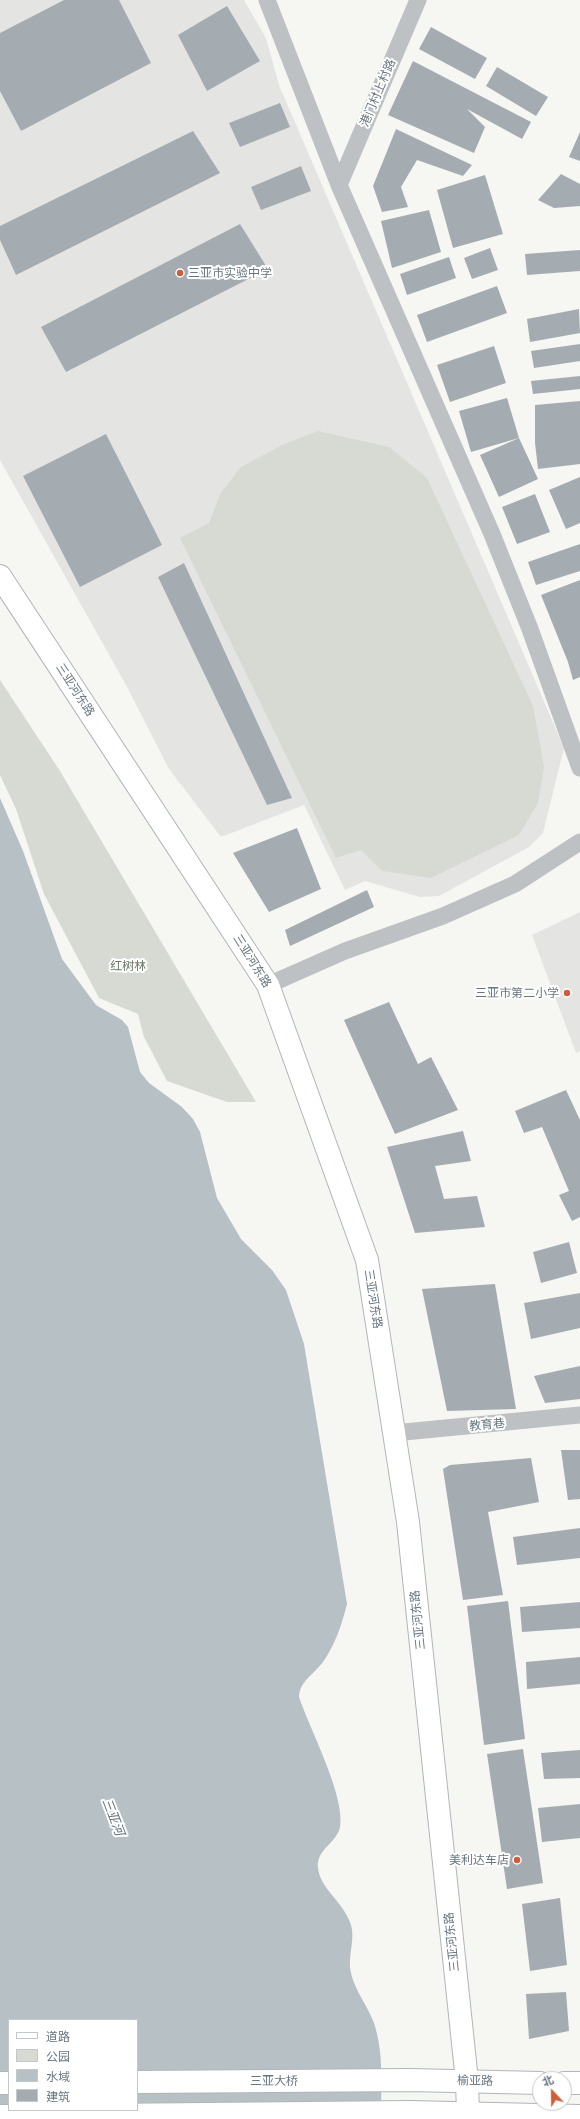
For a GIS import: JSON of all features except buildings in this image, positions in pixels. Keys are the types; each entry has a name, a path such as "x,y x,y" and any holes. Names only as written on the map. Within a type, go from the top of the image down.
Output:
{"street":[{"path":"267,0 339,186 492,534 530,629 580,768"},
{"name":"港门村上村路","path":"339,186 418,0"},
{"name":"三亚河东路","path":"0,576 268,985 367,1260 408,1522 467,2081 478,2115"},
{"path":"268,985 345,951 443,916 516,884 580,842"},
{"name":"教育巷","path":"394,1433 580,1414"},
{"name":"榆亚路","path":"410,2080 532,2083"},
{"name":"三亚大桥","path":"138,2082 410,2080"},
{"path":"0,2116 410,2112 478,2115 580,2116"}],"shaded area":[{"name":"三亚市实验中学","path":"0,0 244,0 266,38 279,85 564,748 543,833 529,847 439,896 420,897 365,881 345,890 304,805 221,837 169,769 126,685 0,460"},
{"name":"三亚市第二小学","path":"580,912 580,1051 576,1053 532,935"}],"green space":[{"path":"318,431 389,447 427,478 533,706 544,767 538,803 519,835 431,878 382,871 361,850 336,858 180,538 209,523 220,494 241,467 282,445"},
{"name":"红树林","path":"0,680 60,771 256,1102 227,1102 167,1081 144,1037 138,1014 99,998 44,894 16,809 0,775"}],"water":[{"name":"三亚河","path":"0,798 23,851 62,959 96,1005 122,1020 128,1027 140,1072 149,1083 182,1107 193,1119 200,1132 217,1198 241,1239 272,1270 286,1290 304,1344 347,1604 331,1649 323,1662 304,1682 299,1697 326,1762 337,1798 340,1814 340,1827 338,1833 320,1856 318,1868 323,1883 343,1909 351,1925 351,1974 374,2023 381,2058 381,2119 0,2119"}],"place":[{"name":"三亚市实验中学","path":"180,273"},
{"name":"三亚市第二小学","path":"567,993"},
{"name":"美利达车店","path":"517,1860"}]}
